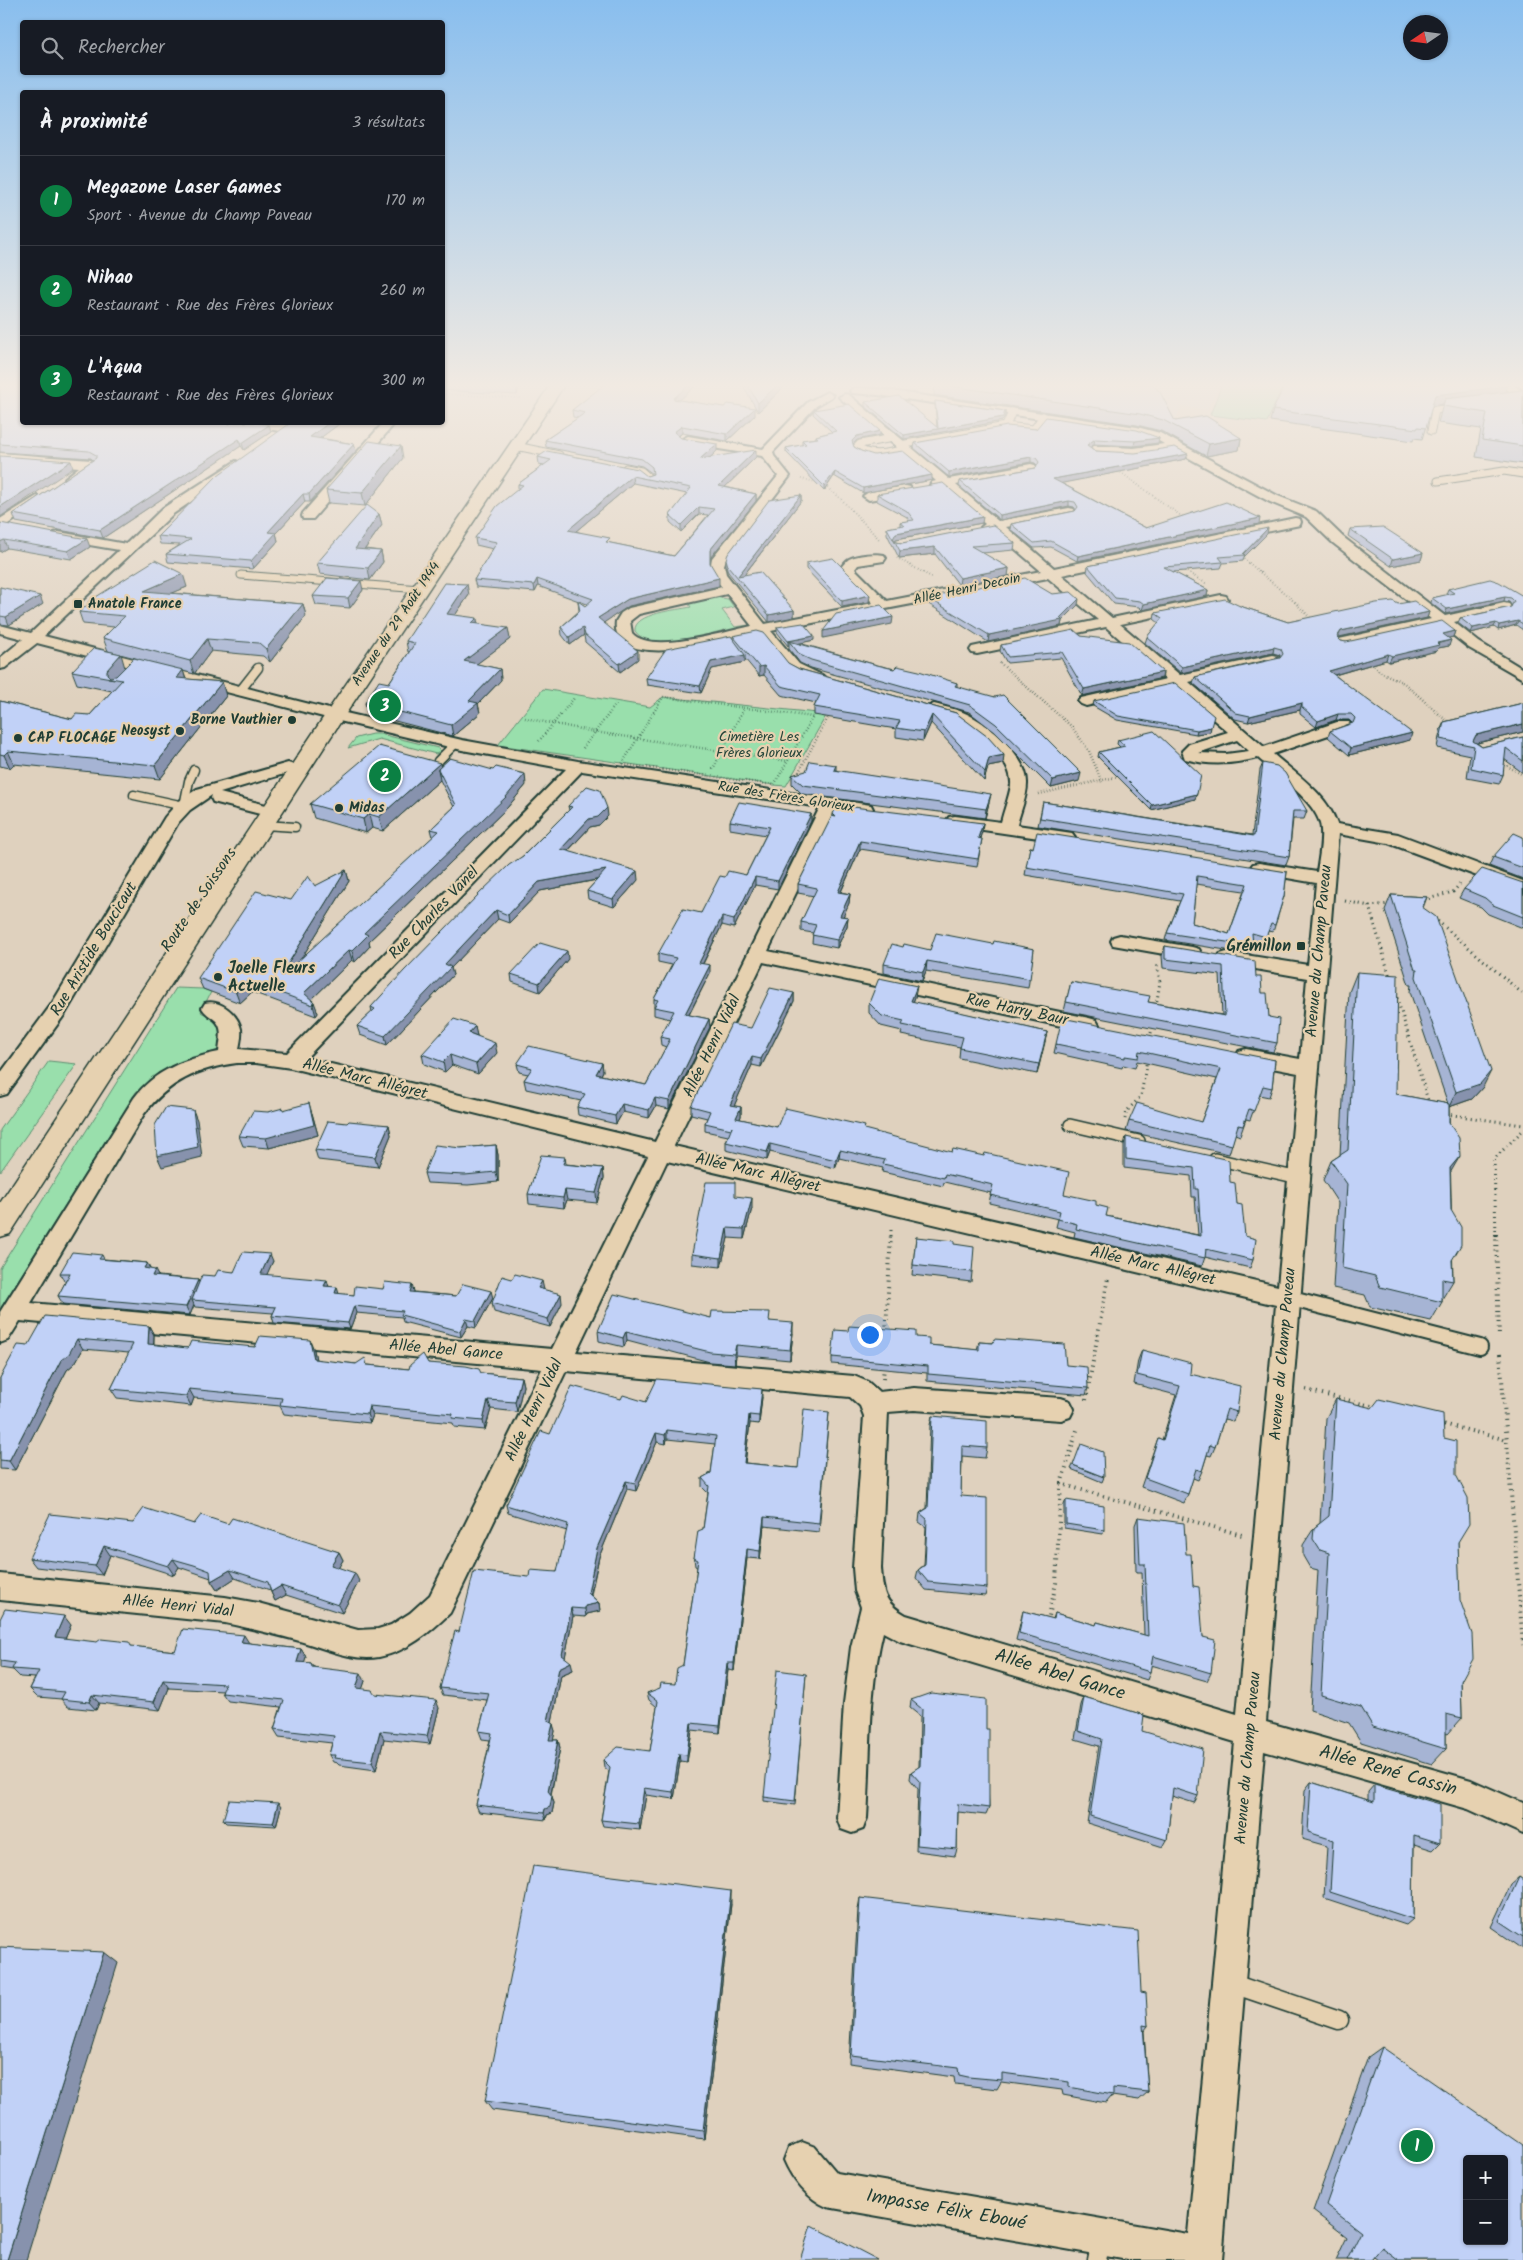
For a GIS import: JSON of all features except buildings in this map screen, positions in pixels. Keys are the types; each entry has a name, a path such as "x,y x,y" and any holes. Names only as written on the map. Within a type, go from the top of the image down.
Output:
{"main road":[{"name":"Avenue du 29 Août 1944","path":"335,715 487,489"},
{"name":"Route de Soissons","path":"0,1201 187,930 262,817 286,777 335,715"},
{"name":"Route de Soissons","path":"0,1226 187,930"}],"street":[{"path":"0,525 53,489"},
{"path":"0,665 35,637 168,511 199,489"},
{"path":"308,516 331,489"},
{"path":"773,489 719,558 717,570 761,630 794,667 827,681"},
{"path":"869,496 907,489"},
{"path":"954,489 1262,753 1314,801 1328,820 1330,828 1392,838 1523,887"},
{"path":"1256,489 1311,514 1338,540 1474,645 1523,675"},
{"path":"977,529 1069,512"},
{"name":"Allée Henri Decoin","path":"730,590 637,610 624,618 622,624 624,634 628,639 636,643 664,647 761,630 1154,553 1221,536 1295,522"},
{"path":"0,525 18,529"},
{"path":"46,533 128,548"},
{"path":"879,558 854,562 847,569 884,606"},
{"path":"977,650 1109,621 1221,600"},
{"path":"1344,642 1504,607"},
{"name":"Rue des Frères Glorieux","path":"0,628 35,637 132,669 240,691 455,744 579,759 830,805 879,811"},
{"path":"1086,701 1273,659"},
{"path":"917,704 962,716 983,731 1012,760 1019,777 1016,799 1008,828"},
{"path":"1240,734 1195,747 1190,751 1191,756 1210,760 1262,753 1343,725"},
{"name":"Rue Charles Vanel","path":"291,1061 579,759"},
{"path":"184,806 219,798 286,777"},
{"name":"Rue Aristide Boucicaut","path":"0,1089 58,1009 171,821 184,806 202,793 286,777"},
{"path":"219,798 262,817"},
{"name":"Allée Henri Vidal","path":"0,1587 225,1610 258,1616 358,1644 378,1643 398,1637 420,1623 440,1604 830,805"},
{"path":"939,819 1086,841"},
{"name":"Avenue du Champ Paveau","path":"1204,2257 1330,828"},
{"path":"1244,866 1325,879"},
{"path":"1120,942 1317,973"},
{"name":"Rue Harry Baur","path":"756,955 1112,1030"},
{"path":"212,1008 228,1019 231,1026 228,1057"},
{"path":"1225,1052 1308,1068"},
{"name":"Allée Marc Allégret","path":"0,1334 137,1109 153,1089 179,1072 211,1060 228,1057 268,1056 291,1061 661,1151 1288,1298"},
{"name":"Allée Abel Gance","path":"13,1311 854,1387 864,1392 873,1403"},
{"path":"852,1818 859,1703 865,1647 875,1606 869,1591 866,1568 876,1416 873,1403 914,1399 1072,1409"},
{"name":"Allée Abel Gance","path":"875,1606 886,1618 900,1626 1250,1732"},
{"name":"Allée René Cassin","path":"1250,1732 1471,1795 1523,1819"},
{"name":"Impasse Félix Eboué","path":"802,2160 827,2189 1100,2248 1204,2257"}],"lane":[{"path":"241,575 420,588"},
{"path":"240,691 258,668"},
{"path":"438,761 455,744"},
{"name":"Rue Aristide Boucicaut","path":"184,806 188,781 194,770"},
{"path":"134,795 184,806"},
{"path":"262,817 295,827"},
{"path":"1070,1125 1149,1143"},
{"path":"1205,1156 1299,1178"},
{"path":"1288,1298 1480,1347"},
{"path":"1228,1983 1339,2020"}],"path":[{"path":"830,489 881,541"},
{"path":"1144,489 1183,517 1221,536 1248,563 1287,594 1312,621 1344,642 1381,672 1404,683 1449,723"},
{"path":"1154,553 1206,582 1221,600"},
{"path":"538,743 575,696"},
{"path":"663,697 744,708 813,718 774,785 622,764 663,697"},
{"path":"579,759 595,732 617,703"},
{"path":"709,777 744,708"},
{"path":"785,797 832,711"},
{"path":"525,718 595,732 788,761"},
{"path":"1501,762 1523,775"},
{"path":"1016,799 1102,782 1129,774"},
{"path":"1416,902 1453,892 1472,867"},
{"path":"1344,901 1369,906 1397,904"},
{"path":"1369,906 1392,981"},
{"path":"1430,914 1523,994"},
{"path":"1154,947 1160,982 1155,1010"},
{"path":"1394,990 1431,1112"},
{"path":"1149,1047 1153,1019"},
{"path":"1120,1136 1127,1111 1141,1096 1147,1057"},
{"path":"1441,1113 1523,1125"},
{"path":"1523,1130 1494,1159 1499,1347 1523,1645"},
{"path":"886,1332 892,1205"},
{"path":"1039,1668 1056,1583 1061,1484 1072,1409 1092,1371 1111,1256"},
{"path":"873,1403 883,1382 884,1362"},
{"path":"1281,1384 1384,1409"},
{"path":"1431,1421 1507,1440"},
{"path":"1061,1484 1267,1542"}],"green space":[{"path":"715,597 728,599 734,607 722,610 735,627 749,625 752,628 729,634 725,630 691,639 664,642 642,638 635,631 636,625 648,616 691,607 688,603"},
{"name":"Cimetière Les Frères Glorieux","path":"543,689 650,707 663,697 827,714 786,786 774,785 498,745"},
{"path":"380,734 438,748 441,751 436,754 379,739 348,748 356,738"},
{"path":"176,988 203,989 211,992 201,1012 213,1019 220,1031 218,1050 179,1063 156,1076 136,1092 0,1309 0,1268"},
{"path":"49,1061 77,1064 0,1172 0,1130"}],"place":[{"name":"Anatole France","path":"78,604"},
{"name":"L'Aqua","path":"385,706"},
{"name":"Borne Vauthier","path":"292,720"},
{"name":"Neosyst","path":"180,731"},
{"name":"CAP FLOCAGE","path":"18,738"},
{"name":"Nihao","path":"385,776"},
{"name":"Midas","path":"339,808"},
{"name":"Grémillon","path":"1301,946"},
{"name":"Joelle Fleurs Actuelle","path":"218,977"},
{"name":"Megazone Laser Games","path":"1417,2146"}]}
